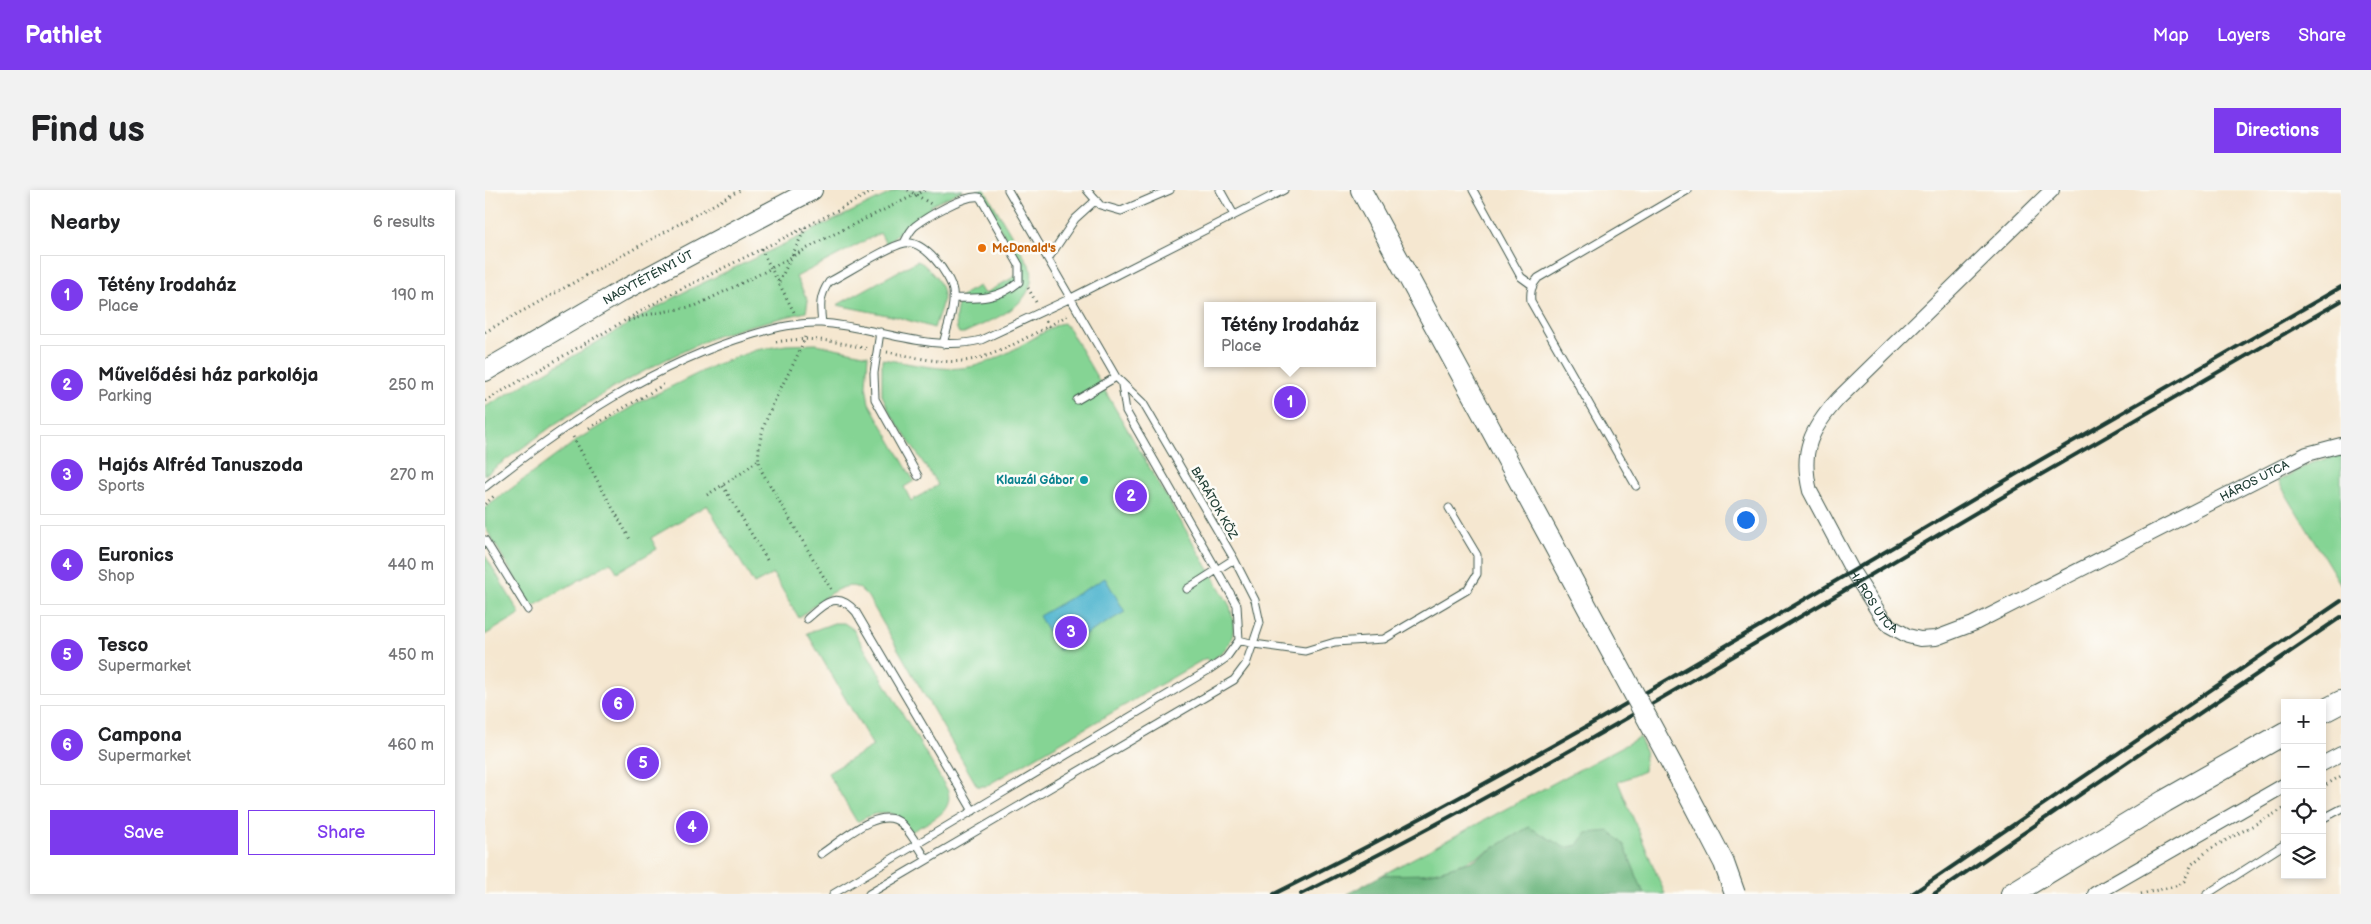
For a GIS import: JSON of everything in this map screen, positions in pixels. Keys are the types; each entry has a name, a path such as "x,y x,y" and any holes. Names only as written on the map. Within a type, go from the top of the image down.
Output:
{"main road":[{"path":"2326,710 2341,702"},
{"path":"2011,894 2165,801 2281,735"}],"street":[{"name":"NAGYTÉTÉNYI ÚT","path":"485,371 622,291 812,190"},
{"path":"1361,190 1702,821 1724,863 1735,894"},
{"name":"HÁROS UTCA","path":"2052,190 1838,399 1815,429 1809,443 1806,474 1810,491 1868,597 1890,626 1908,636 1920,639 1936,638 1954,632 2026,598 2307,454 2341,445"},
{"path":"2326,762 2341,754"},
{"path":"2095,894 2281,787"}],"lane":[{"name":"BARÁTOK KÖZ","path":"869,894 1234,680 1242,669 1254,644 1260,623 1255,600 1234,559 1143,403 1117,377 1008,190"},
{"path":"1087,190 1100,205 1121,210 1170,190"},
{"path":"1220,190 1234,216"},
{"path":"485,487 572,424 664,371 732,340 803,323 821,323 943,344 968,344 981,340 1071,298 1284,190"},
{"path":"1473,190 1521,277 1532,285"},
{"path":"1636,486 1531,302 1530,294 1532,285 1538,278 1688,190"},
{"path":"905,243 915,227 942,210 967,197 979,197 1019,264 1019,282 997,296 978,299 953,298"},
{"path":"1048,259 1075,219 1096,200"},
{"path":"821,323 820,301 823,291 829,282 905,243 914,243 924,248 936,260 953,289 953,298 943,344"},
{"path":"880,332 874,388 875,399 918,476"},
{"path":"1077,400 1117,377"},
{"name":"BARÁTOK KÖZ","path":"1122,384 1125,411 1237,605 1239,640"},
{"path":"833,894 1207,671 1226,658 1239,640 1305,651 1335,642 1384,639 1467,590 1477,574 1477,555 1449,508"},
{"path":"485,540 528,610"},
{"path":"1187,589 1234,559"},
{"path":"807,619 822,605 837,600 848,603 856,612 973,811"},
{"path":"2326,817 2341,809"},
{"path":"821,854 874,818 893,817 902,824 927,860"},
{"path":"2207,894 2281,847"}],"path":[{"path":"485,332 740,190"},
{"path":"485,401 671,294 806,227 875,190"},
{"path":"908,190 942,210"},
{"path":"620,324 646,315 695,306 925,190"},
{"path":"779,282 806,227"},
{"path":"761,249 795,314 803,323 805,338 764,427 758,447 758,460 761,470 837,600"},
{"path":"1019,282 1030,290 1049,326"},
{"path":"768,344 805,338 835,341 878,351 935,360 973,360 1002,349 1049,326 1077,309"},
{"path":"567,442 668,383"},
{"path":"573,438 631,540"},
{"path":"707,495 723,486 758,460"},
{"path":"723,486 767,560"},
{"path":"485,504 499,492"},
{"path":"2326,785 2341,776"},
{"path":"2141,894 2179,885 2184,881 2193,864 2210,850 2281,810"}],"green space":[{"path":"897,190 963,190 930,206 935,209 905,227 886,244 880,233 796,277 808,301 806,312 714,337 665,360 613,388 558,422 485,475 485,407 684,292"},
{"path":"977,190 985,190 1031,268 1031,281 1027,292 1020,302 1010,310 987,323 964,333 959,333 956,325 956,313 961,297 979,286 984,294 1019,274 1023,267"},
{"path":"917,261 922,263 938,280 943,293 934,328 897,317 837,305"},
{"path":"1064,323 1230,606 1233,632 1224,650 1209,662 1206,658 986,786 977,786 868,597 859,588 849,586 842,588 826,596 799,618 773,574 754,584 707,505 651,538 657,549 617,572 611,562 532,607 485,527 485,508 580,438 638,403 715,365 756,350 786,345 816,344 868,355 866,385 869,403 914,481 904,487 911,501 938,485 890,413 882,395 882,359 940,368 974,366 996,358 1058,324"},
{"path":"2341,455 2341,585 2278,481 2311,463"},
{"path":"485,555 520,614 485,635"},
{"path":"834,623 844,623 853,629 948,791 949,799 943,811 911,832 893,814 880,813 857,822 828,773 873,746 807,633"},
{"path":"1640,737 1645,754 1644,771 1618,782 1665,894 1644,894 1624,845 1587,833 1578,845 1565,848 1529,827 1476,857 1443,870 1425,874 1382,875"},
{"path":"1529,827 1565,848 1578,845 1587,833 1610,831 1624,845 1644,894 1347,894 1382,875 1428,874 1472,861"}],"water":[{"path":"1105,578 1125,612 1059,650 1039,616"}],"railway":[{"path":"1274,894 1470,792 1566,738 1757,628 2079,437 2341,287"},
{"path":"1301,894 1485,798 1665,696 2341,301"},
{"path":"1912,894 2341,601"},
{"path":"1934,894 2341,617"}],"place":[{"name":"McDonald's","path":"982,248"},
{"name":"Tétény Irodaház","path":"1290,402"},
{"name":"Klauzál Gábor","path":"1084,480"},
{"name":"Művelődési ház parkolója","path":"1131,496"},
{"name":"Hajós Alfréd Tanuszoda","path":"1071,632"},
{"name":"Campona","path":"618,704"},
{"name":"Tesco","path":"643,763"},
{"name":"Euronics","path":"692,827"}]}
